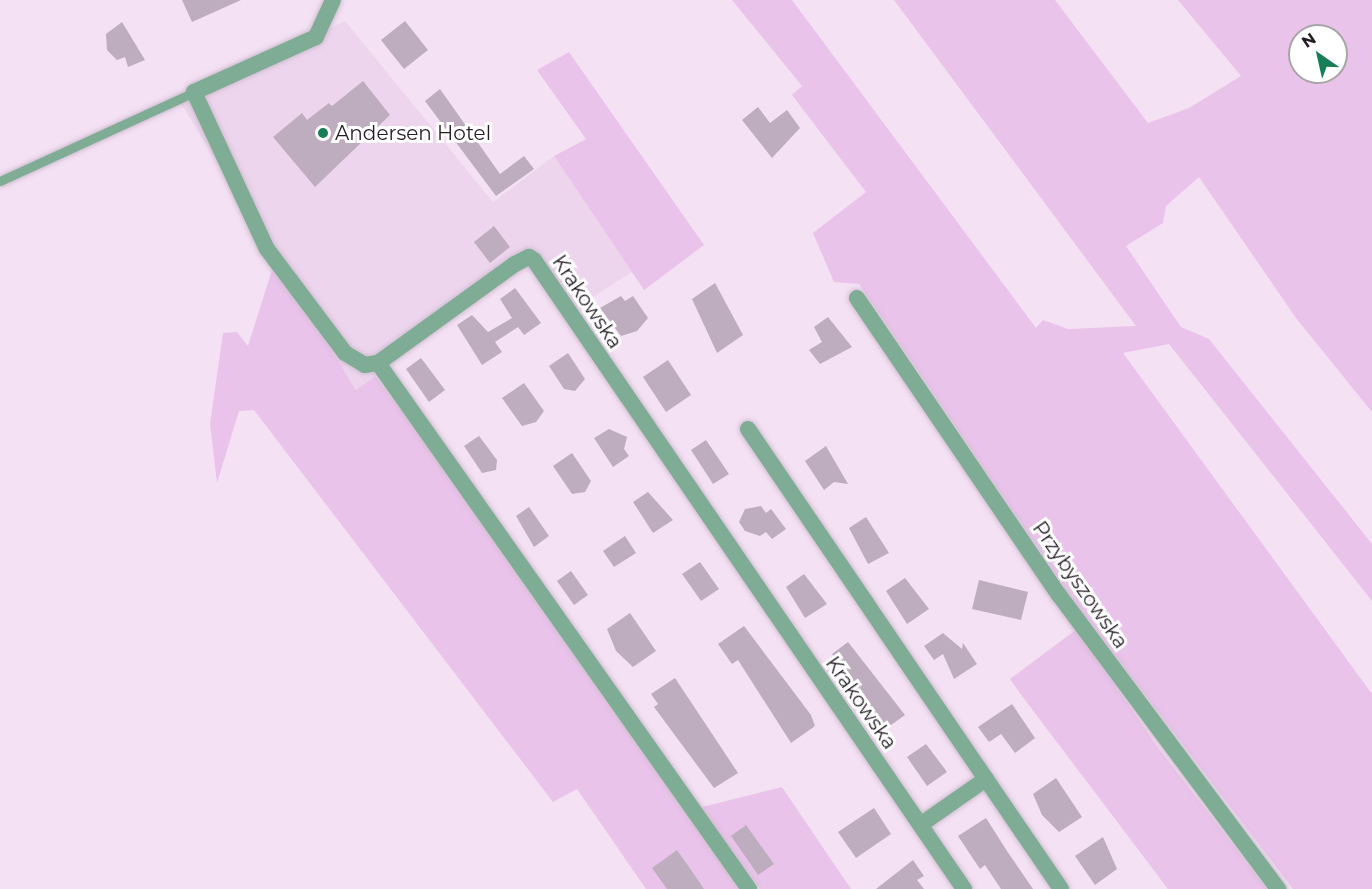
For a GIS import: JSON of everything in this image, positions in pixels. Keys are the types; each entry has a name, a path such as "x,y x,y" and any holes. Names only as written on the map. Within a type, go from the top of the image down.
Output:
{"street":[{"path":"333,0 316,37 194,92 264,244 352,362 378,363 749,889"},
{"name":"Krakowska","path":"378,363 515,264 528,257 534,260 964,889"},
{"name":"Przybyszowska","path":"857,298 1059,595 1278,889"},
{"path":"748,429 1061,889"},
{"path":"920,825 986,779"}],"lane":[{"path":"0,181 194,92"}],"shaded area":[{"path":"732,0 792,0 1036,328 1043,320 1068,329 1136,326 894,0 1055,0 1148,123 1189,108 1241,76 1178,0 1372,0 1372,412 1296,318 1199,177 1166,206 1163,223 1126,246 1181,327 1209,339 1372,544 1372,601 1169,344 1123,353 1372,694 1372,889 1293,889 1075,603 859,284 834,282 813,233 866,192 792,95 802,86"},
{"path":"345,21 493,202 554,156 632,272 577,307 537,251 521,249 526,258 356,390 179,100"},
{"path":"569,52 704,245 644,290 554,156 586,139 537,70"},
{"path":"272,270 315,323 356,390 375,376 447,470 740,889 646,889 577,789 553,802 254,410 239,411 217,483 210,424 223,333 237,332 248,346"},
{"path":"1077,629 1156,745 1267,889 1168,889 1022,696 1010,679"},
{"path":"782,787 851,889 760,889 698,808"}],"building":[{"path":"182,0 241,0 192,22"},
{"path":"405,21 428,50 404,69 381,40"},
{"path":"122,22 145,60 128,67 125,57 117,60 107,50 106,34"},
{"name":"Andersen Hotel","path":"363,81 390,115 315,187 273,137 302,113 307,120 329,103 332,106"},
{"path":"440,89 500,174 524,156 534,169 496,196 425,101"},
{"path":"758,107 770,123 787,110 800,128 772,158 742,120"},
{"path":"494,226 510,247 490,263 474,242"},
{"path":"715,283 743,335 717,353 692,299"},
{"path":"515,288 541,323 524,335 518,327 495,342 502,352 482,365 457,325 472,315 488,332 512,318 500,299"},
{"path":"621,296 625,301 633,296 648,318 637,331 621,336 600,308"},
{"path":"828,317 852,347 820,364 809,350 822,342 814,327"},
{"path":"568,353 585,379 575,391 564,389 549,366"},
{"path":"421,358 445,390 429,402 406,369"},
{"path":"668,360 691,395 666,412 643,377"},
{"path":"524,383 544,411 536,422 522,426 502,398"},
{"path":"609,429 627,437 624,449 629,456 613,467 594,438"},
{"path":"479,436 497,460 496,470 482,473 464,446"},
{"path":"706,440 729,474 713,484 691,450"},
{"path":"826,446 848,484 834,482 824,490 805,461"},
{"path":"572,453 591,481 585,492 572,494 553,466"},
{"path":"648,492 673,520 653,533 633,502"},
{"path":"761,506 766,513 771,509 786,529 772,539 766,532 760,536 745,531 739,522 745,509"},
{"path":"529,507 549,536 534,547 516,516"},
{"path":"866,517 889,553 868,564 849,528"},
{"path":"625,536 636,553 614,567 603,551"},
{"path":"700,562 719,589 701,601 682,574"},
{"path":"571,571 588,595 574,605 557,581"},
{"path":"804,574 827,604 805,618 786,587"},
{"path":"905,578 929,609 907,624 886,591"},
{"path":"979,580 1028,592 1021,620 972,609"},
{"path":"630,613 656,651 633,667 616,651 607,629"},
{"path":"744,626 811,715 815,726 791,743 738,660 732,664 718,644"},
{"path":"943,633 962,649 963,643 977,664 954,679 943,654 934,660 924,646"},
{"path":"848,642 905,715 884,730 832,654"},
{"path":"675,678 738,773 714,788 654,707 658,704 651,694"},
{"path":"1012,704 1035,738 1015,753 1001,734 989,742 978,727"},
{"path":"926,744 947,772 927,786 907,757"},
{"path":"1056,778 1082,817 1059,832 1042,815 1033,794"},
{"path":"874,808 891,834 856,858 838,832"},
{"path":"986,818 1033,889 1001,889 985,865 980,869 958,836"},
{"path":"746,825 774,864 758,875 731,836"},
{"path":"1103,837 1117,869 1095,885 1075,856"},
{"path":"677,850 704,889 667,889 652,868"},
{"path":"913,860 924,876 917,880 924,889 876,889"}],"place":[{"name":"Andersen Hotel","path":"323,133"}]}
